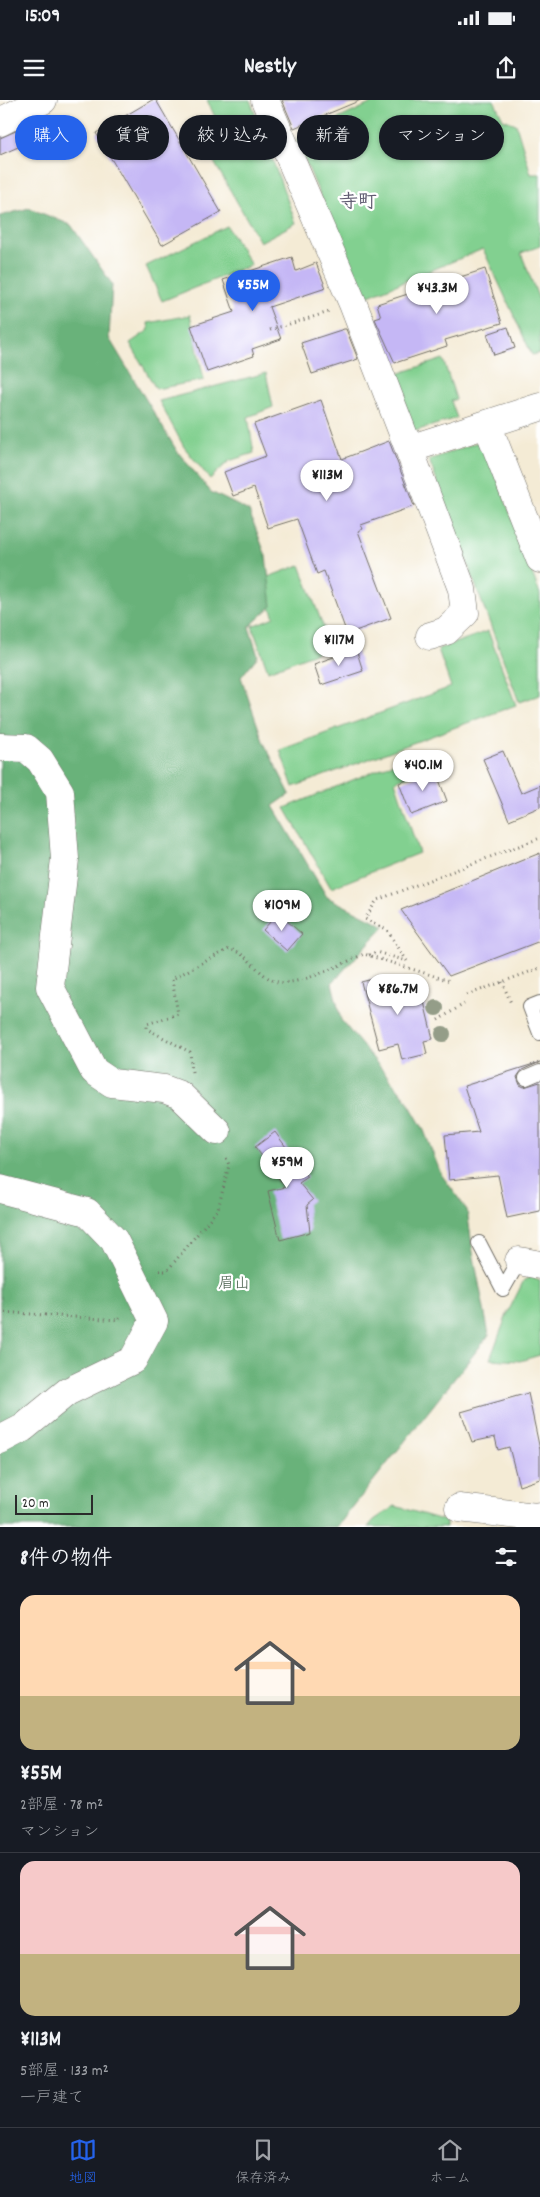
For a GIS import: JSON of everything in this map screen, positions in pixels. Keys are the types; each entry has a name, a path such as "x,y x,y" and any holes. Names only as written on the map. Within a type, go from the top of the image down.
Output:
{"street":[{"path":"0,122 43,100"},
{"path":"265,100 352,304 462,590 465,613 446,631 430,636"},
{"path":"409,449 540,407"},
{"path":"487,424 540,559"},
{"path":"0,747 26,748 40,760 60,792 65,859 50,987 94,1070 112,1083 164,1089 180,1095 217,1131"},
{"path":"0,1189 87,1212 114,1240 154,1321 132,1360 67,1392 23,1428 0,1440"},
{"path":"459,1508 537,1520"}],"lane":[{"path":"540,1003 530,1007 540,1033"},
{"path":"526,1078 540,1072"},
{"path":"479,1243 503,1289 530,1263"}],"path":[{"path":"270,330 352,304"},
{"path":"369,955 376,952 408,961 387,930 365,919 377,900 540,838"},
{"path":"467,995 540,968"},
{"path":"502,982 512,1007"},
{"path":"438,1020 464,1004"}],"green space":[{"path":"207,100 250,100 256,115 214,115"},
{"path":"378,100 494,100 501,115 379,115 379,160 504,160 504,119 516,124 531,174 540,174 540,246 521,253 540,302 540,353 532,355 483,249 364,298 305,160 369,160 369,115 346,115"},
{"path":"213,160 272,160 296,223 260,242"},
{"name":"眉山","path":"29,208 71,225 112,284 109,338 177,451 211,492 249,511 266,556 272,606 249,627 258,656 241,677 263,741 290,794 273,806 327,897 385,926 332,983 341,1020 405,1097 423,1128 441,1174 467,1210 489,1335 337,1527 0,1527 0,216"},
{"path":"227,226 251,265 162,301 146,266"},
{"path":"190,315 204,380 156,389 130,343 149,330 148,323"},
{"path":"443,359 456,399 451,401 457,418 412,432 394,375"},
{"path":"266,373 273,407 248,417 254,453 229,461 210,479 184,447 159,401"},
{"path":"483,440 540,594 540,695 519,702 429,460"},
{"path":"300,565 331,647 268,671 252,626 274,617 260,580"},
{"path":"488,631 516,705 293,787 280,750 451,687 438,649"},
{"path":"408,757 418,773 395,781 419,853 331,888 285,808"},
{"path":"532,1277 540,1280 540,1355 520,1361 490,1359 508,1312 524,1280"},
{"path":"395,1506 446,1521 446,1527 368,1527 374,1520"}],"building":[{"path":"152,100 156,100 165,115 127,115"},
{"path":"282,100 361,100 325,115 297,115 297,127 294,128"},
{"path":"169,122 179,140 179,160 191,160 221,212 162,245 112,160 169,160"},
{"path":"15,131 15,148 0,155 0,138"},
{"path":"292,257 296,271 316,263 326,288 269,307 281,339 252,349 254,356 207,372 191,326 234,312 223,280"},
{"path":"485,269 502,323 445,340 447,346 395,363 375,319 381,317 377,304"},
{"path":"508,327 515,348 494,355 487,334"},
{"path":"346,329 358,359 312,374 301,343"},
{"path":"321,400 342,459 389,441 414,506 361,525 363,529 358,531 391,618 347,634 324,571 317,574 297,519 268,528 254,488 233,496 224,472 266,456 254,424"},
{"path":"356,649 363,671 321,685 314,664"},
{"path":"503,751 521,793 540,785 540,807 509,820 483,759"},
{"path":"435,769 447,801 411,815 399,783"},
{"path":"540,853 540,941 449,976 401,910"},
{"path":"278,913 302,934 287,951 263,930"},
{"path":"384,976 387,988 419,981 433,1039 424,1041 427,1054 402,1060 398,1044 379,1049 361,982"},
{"path":"540,1062 522,1070 517,1077 520,1085 524,1087 540,1082 540,1211 507,1218 498,1175 449,1180 445,1135 479,1132 464,1086"},
{"path":"275,1132 308,1177 299,1183 313,1200 307,1205 310,1232 280,1240 268,1191 285,1187 255,1147"},
{"path":"528,1393 540,1450 540,1479 519,1486 509,1447 498,1450 495,1437 472,1442 461,1412"}],"district":[{"name":"寺町","path":"358,200"}]}
